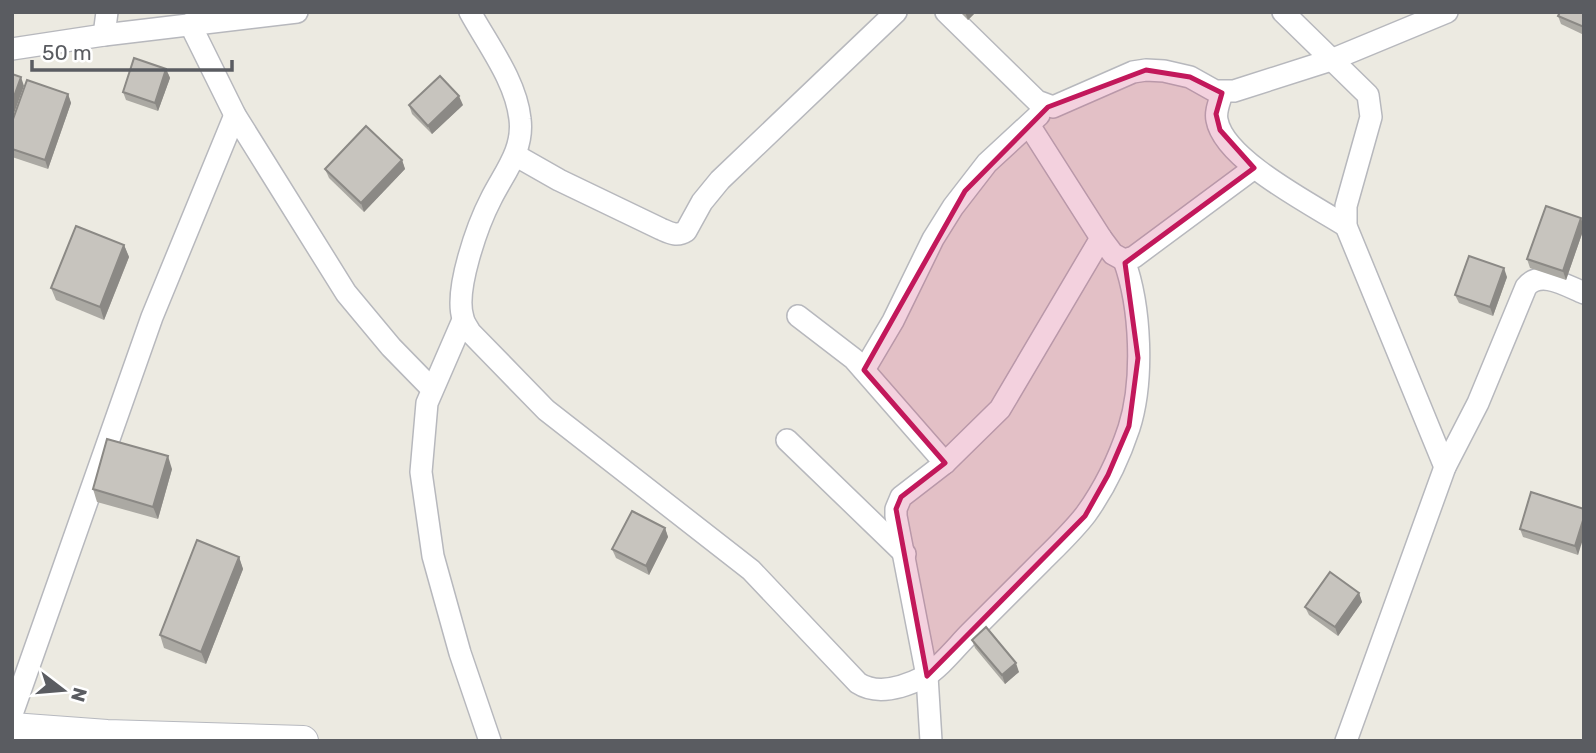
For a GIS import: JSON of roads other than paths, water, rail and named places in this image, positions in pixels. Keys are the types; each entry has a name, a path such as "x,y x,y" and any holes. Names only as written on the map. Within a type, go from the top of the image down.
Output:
{"main road":[{"path":"12,729 303,741"}],"street":[{"path":"104,35 107,12"},
{"path":"12,49 297,12"},
{"path":"470,12 517,103 521,135 515,155 485,210 468,258 462,287 463,320 432,389 425,420 421,472 433,556 460,653 490,741"},
{"path":"515,155 559,180 661,229 674,235 682,234 720,180 896,12"},
{"path":"946,12 1037,101 1048,107 1057,106 1133,72 1146,70 1164,71 1190,78 1222,93 1234,91 1331,60 1447,12"},
{"path":"1283,12 1368,95 1371,106 1369,127 1346,206 1346,226 1445,467"},
{"path":"190,24 235,115 346,293 391,347 432,389"},
{"path":"1222,93 1216,114 1220,130 1236,151 1254,167 1346,226"},
{"path":"864,370 903,301 933,239 953,207 988,163 1048,107"},
{"path":"12,714 152,317 235,115"},
{"path":"463,320 481,345 546,410 751,570 858,683 866,688 890,689 927,676 1085,516 1120,452 1129,426 1138,359 1132,281 1124,260 1113,254 1101,238 1028,125"},
{"path":"1124,260 1133,257 1254,167"},
{"path":"931,741 927,676 896,516 899,500 989,422 1006,401 1101,238"},
{"path":"1346,741 1445,467 1478,403 1526,287 1530,282 1543,279 1584,293"},
{"path":"798,316 846,352 864,370 944,463"},
{"path":"787,439 905,554"}]}
